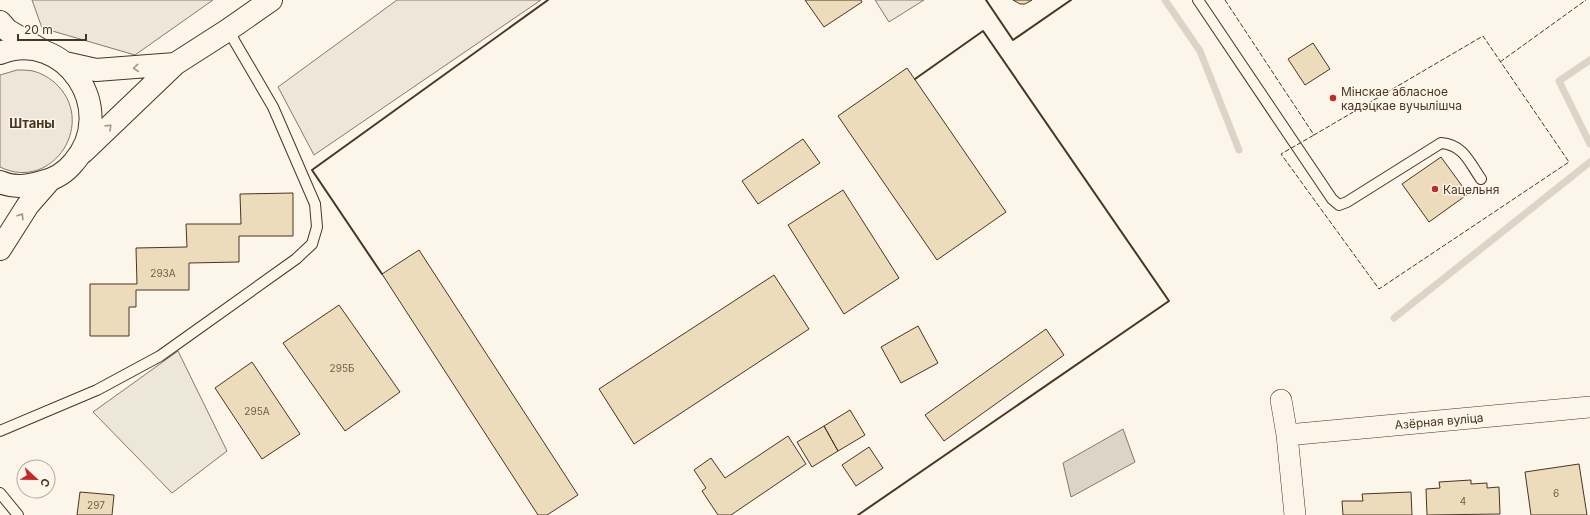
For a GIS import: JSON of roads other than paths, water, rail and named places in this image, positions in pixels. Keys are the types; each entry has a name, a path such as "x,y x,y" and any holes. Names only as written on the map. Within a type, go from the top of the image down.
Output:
{"main road":[{"path":"0,249 28,205 49,181 67,170 81,154 175,64 271,0"},
{"path":"0,22 7,30 65,63 79,78 88,96 91,115 89,135 81,154"},
{"path":"0,53 7,50 25,48 43,51"},
{"path":"65,63 96,70 175,64"},
{"path":"0,182 4,184 27,186 49,181"}],"street":[{"path":"1281,400 1287,434 1295,515"},
{"name":"Азёрная вуліца","path":"1287,434 1590,407"}],"lane":[{"path":"1198,0 1332,199 1339,205 1348,202 1441,143 1452,144 1462,150 1481,180"},
{"path":"0,431 97,390 160,356 296,259 312,244 317,227 315,204 273,107 228,30"},
{"path":"0,493 18,515"}],"waterway":[{"path":"1165,0 1200,51 1239,150"},
{"path":"1590,60 1559,81 1590,144"},
{"path":"1394,318 1590,162"}],"place":[{"name":"Мінскае абласное кадэцкае вучылішча","path":"1333,98"},
{"name":"Кацельня","path":"1435,189"}],"district":[{"name":"Штаны","path":"32,123"}]}
